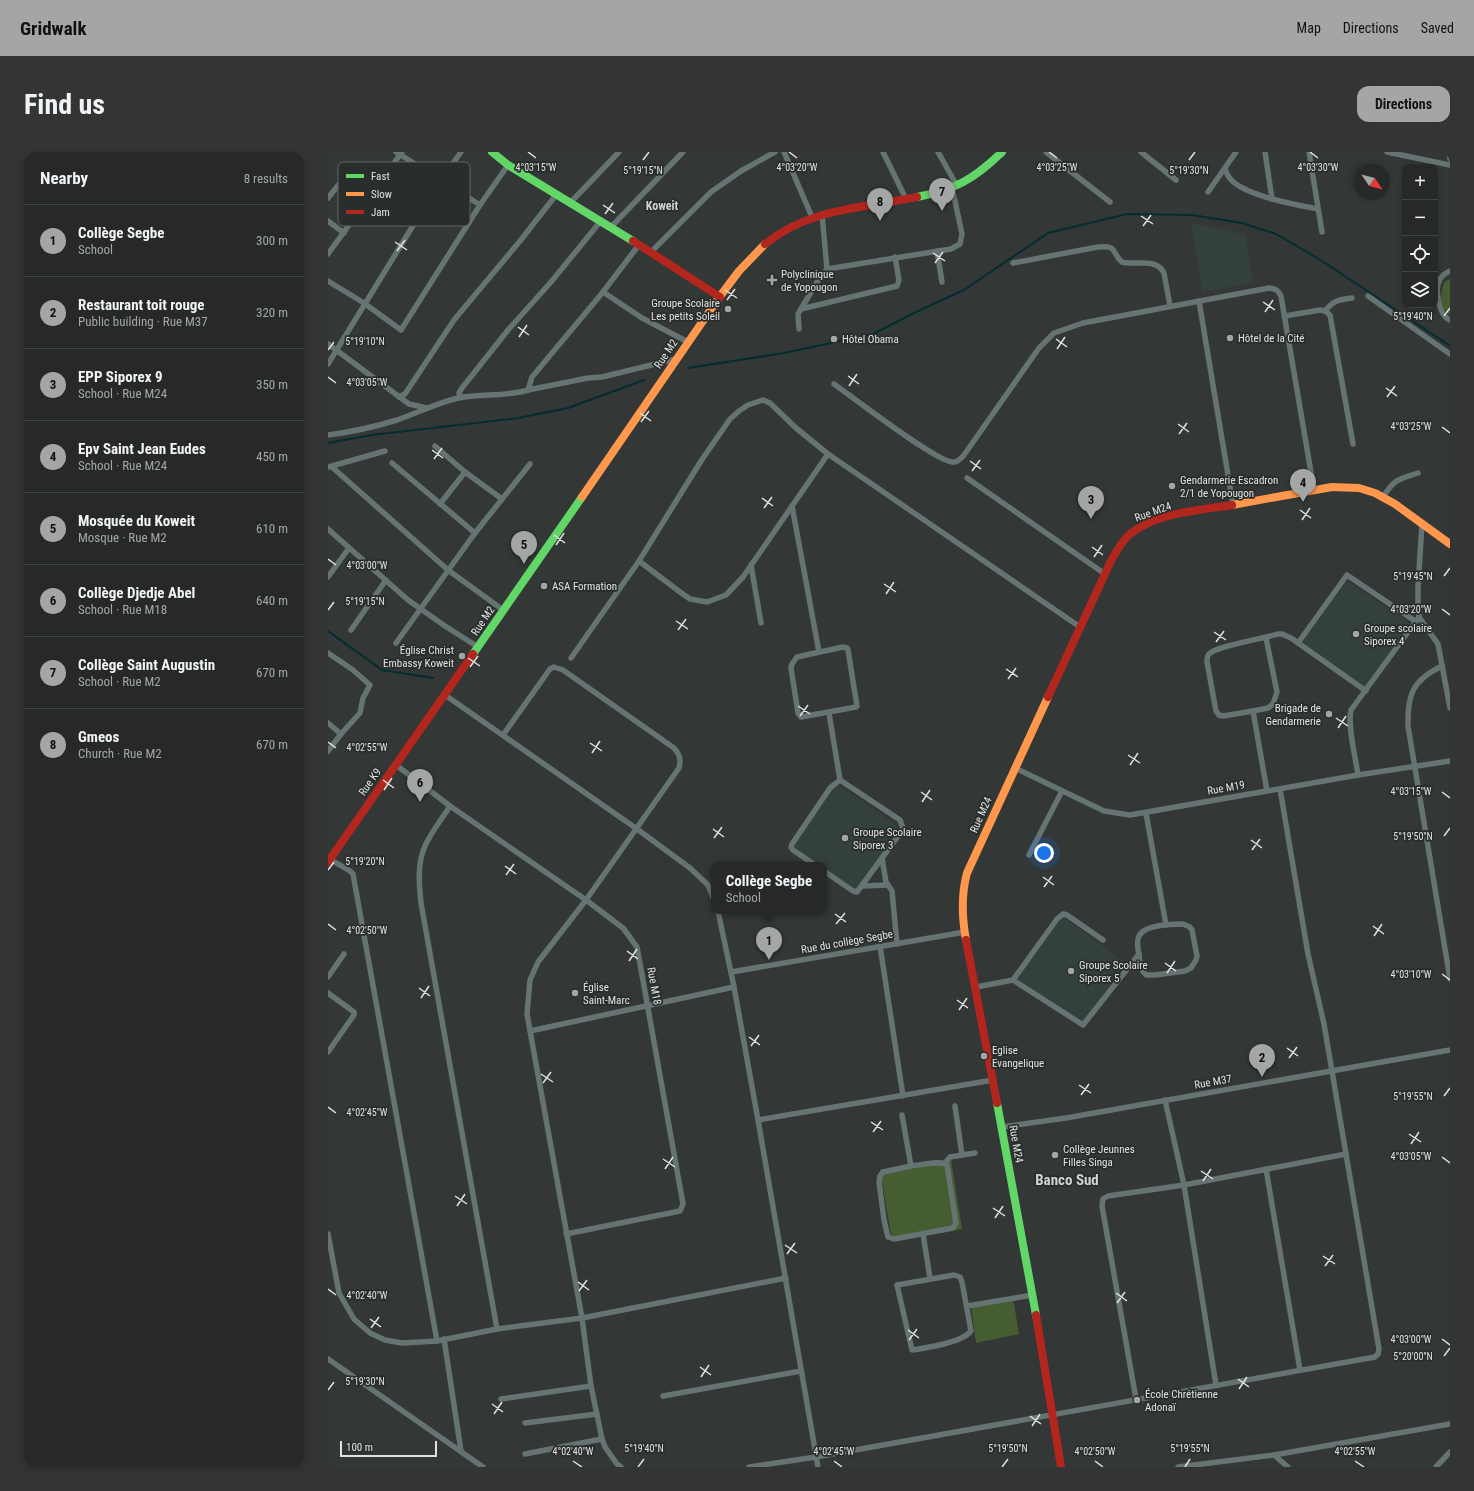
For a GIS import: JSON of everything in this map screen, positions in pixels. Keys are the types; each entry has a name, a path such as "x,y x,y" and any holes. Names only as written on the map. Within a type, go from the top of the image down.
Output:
{"street":[{"path":"454,162 461,152"},
{"path":"492,152 508,165 610,227 720,297"},
{"path":"570,203 619,152"},
{"path":"610,227 683,152"},
{"path":"650,253 711,192 741,171 775,152"},
{"path":"784,152 812,217"},
{"path":"883,152 906,199"},
{"path":"799,329 798,319 801,309 817,282 827,269 937,251 956,247 960,244 962,238 954,186 938,152"},
{"name":"Rue M2","path":"445,695 688,342 720,297 749,260 762,247 786,229 812,217 928,195 967,181 991,164 1002,152"},
{"path":"1046,152 1110,202"},
{"path":"1141,152 1176,180"},
{"path":"1208,192 1236,152"},
{"path":"1265,152 1272,198"},
{"path":"1309,152 1322,232"},
{"path":"1387,152 1450,165"},
{"path":"1449,152 1450,159"},
{"path":"393,162 399,153 413,162"},
{"path":"470,221 508,165"},
{"path":"1225,168 1228,177 1241,188 1290,204 1318,209"},
{"path":"328,198 338,186"},
{"path":"399,397 405,394 454,320 556,195"},
{"path":"470,199 480,205"},
{"path":"822,214 827,269"},
{"path":"328,221 344,233"},
{"path":"460,398 459,393 462,388 508,330 551,282 600,222"},
{"path":"328,254 349,226"},
{"path":"328,364 412,226"},
{"path":"328,281 402,329 467,226"},
{"path":"528,390 532,377 603,292 638,246"},
{"path":"1013,263 1098,247 1110,247 1114,249 1122,262 1154,264 1162,269 1170,306"},
{"path":"937,251 942,282"},
{"path":"801,309 897,286 899,280 895,257"},
{"path":"1450,271 1440,278 1438,292 1441,312 1444,317 1450,320"},
{"path":"834,384 896,430 939,458 953,462 964,456 1039,348 1054,333 1083,323 1274,288 1278,290 1281,296 1285,316 1314,490"},
{"path":"603,292 642,318 688,342"},
{"path":"1368,296 1450,354"},
{"path":"1325,311 1332,303 1339,300 1352,298"},
{"path":"1199,301 1233,505"},
{"path":"1285,316 1320,310 1325,311 1330,315 1353,444"},
{"path":"328,344 409,404 428,408"},
{"path":"328,435 357,431 380,425 460,398 514,394 588,378 602,377 676,359"},
{"path":"571,658 638,561 701,460 730,419 748,405 763,400 770,403 796,428 828,454 1080,627"},
{"path":"435,446 465,472 502,499"},
{"path":"330,467 385,451"},
{"path":"638,561 690,599 707,602 726,594 736,586 828,454"},
{"path":"392,463 475,533"},
{"path":"396,643 475,533 530,464"},
{"path":"330,467 448,570 503,610"},
{"path":"440,504 465,472"},
{"path":"1383,497 1393,483 1418,473"},
{"path":"967,478 1105,574"},
{"name":"Rue M24","path":"1061,1467 1032,1295 965,932 962,897 965,881 1080,627 1120,544 1126,537 1142,526 1175,515 1344,486 1374,492 1422,523 1450,544"},
{"path":"792,506 819,652"},
{"path":"1358,775 1350,715 1351,710 1417,619 1422,523"},
{"path":"328,528 349,548 421,609 478,647"},
{"path":"328,577 349,548"},
{"path":"751,565 761,623"},
{"path":"1298,643 1347,576 1417,619 1438,644 1450,708"},
{"path":"351,630 386,580"},
{"path":"1266,638 1277,695 1273,704 1268,708 1223,716 1217,713 1207,658 1210,653 1214,650 1282,634 1298,643 1366,691"},
{"path":"845,647 848,650 858,706 829,713 801,717 798,713 792,664 797,657 819,652 845,647"},
{"path":"328,653 353,670 370,685 363,698 360,713 328,751"},
{"path":"1442,666 1424,676 1418,682 1411,694 1408,726 1450,979"},
{"path":"503,735 550,669 554,667 563,670 655,734 674,748 679,753 681,759 679,768 637,829 586,900 538,962 530,980 527,1014 582,1318 591,1386 602,1439 605,1447 617,1464 621,1467"},
{"path":"445,695 637,829 690,868 708,885 711,892"},
{"name":"Rue K9","path":"329,860 445,695"},
{"path":"1253,711 1267,791"},
{"path":"827,873 857,892 901,832 902,823 900,820 840,780 829,713"},
{"path":"328,723 341,734"},
{"name":"Rue M19","path":"1015,768 1104,811 1130,815 1358,775 1450,761"},
{"name":"Rue M18","path":"396,765 450,806 586,900 623,928 637,947 684,1204 680,1211 566,1234"},
{"path":"810,862 793,850 791,847 792,844 830,788 840,780"},
{"path":"749,1467 816,1457 1375,1357 1378,1354 1379,1350 1324,1024 1307,947 1280,789"},
{"path":"1029,855 1062,791"},
{"path":"450,806 426,845 420,865 418,882 497,1329"},
{"path":"1146,813 1166,925"},
{"path":"882,858 886,882 892,891 897,944"},
{"path":"329,860 353,874 437,1341"},
{"path":"862,886 888,885"},
{"path":"719,914 734,987 758,1120 818,1467"},
{"path":"976,987 1013,980 1063,914 1067,915 1103,940"},
{"path":"1186,924 1192,930 1197,956 1191,968 1185,971 1146,975 1140,967 1139,954 1139,935 1148,929 1166,925 1186,924"},
{"name":"Rue du collège Segbe","path":"731,972 965,932"},
{"path":"880,946 903,1096"},
{"path":"328,977 344,954"},
{"path":"1013,980 1083,1025 1139,954"},
{"path":"530,1031 648,1007 734,987"},
{"path":"328,993 354,1012 354,1015 328,1052"},
{"name":"Rue M37","path":"1002,1128 1450,1050"},
{"path":"758,1120 993,1080"},
{"path":"1165,1100 1184,1185 1216,1385"},
{"path":"956,1106 962,1155"},
{"path":"902,1115 911,1166"},
{"path":"945,1163 948,1157 975,1153"},
{"path":"1136,1399 1102,1206 1103,1199 1108,1196 1184,1185 1346,1154"},
{"path":"945,1163 947,1165 956,1223 953,1228 923,1234 890,1238 884,1220 879,1182 880,1176 884,1172 911,1166 945,1163"},
{"path":"1266,1169 1300,1370"},
{"path":"328,1234 339,1293 354,1319 370,1333 385,1340 402,1343 437,1341 497,1329 582,1318 786,1278"},
{"path":"923,1234 930,1278"},
{"path":"954,1275 960,1277 967,1306 970,1331 967,1335 951,1342 912,1350 897,1285 930,1278 954,1275"},
{"path":"967,1306 1032,1295"},
{"path":"444,1339 461,1451"},
{"path":"328,1359 483,1467"},
{"path":"663,1396 801,1371"},
{"path":"501,1399 591,1386"},
{"path":"525,1423 597,1414"},
{"path":"1178,1467 1274,1455 1450,1424"},
{"path":"525,1454 602,1439"},
{"path":"1436,1467 1450,1452"},
{"path":"1274,1455 1288,1467"}],"shaded area":[{"path":"1191,222 1246,235 1253,283 1202,292"},
{"name":"Groupe scolaire Siporex 4","path":"1347,581 1411,624 1365,688 1300,645"},
{"name":"Groupe Scolaire Siporex 3","path":"840,786 894,823 898,830 855,891 827,872 827,862 813,862 794,849 793,844 830,790"},
{"name":"Groupe Scolaire Siporex 5","path":"1062,916 1126,963 1082,1024 1016,979"}],"green space":[{"path":"1450,279 1450,315 1441,304 1441,292 1444,282"},
{"path":"951,1159 962,1229 892,1240 880,1170"},
{"path":"1013,1298 1019,1334 976,1343 971,1307"}],"waterway":[{"path":"688,368 784,353 873,334 964,290 1048,233 1127,214 1192,215 1242,223 1276,234 1319,259 1450,346"},
{"path":"328,443 372,435 518,418 568,408 644,380"},
{"path":"328,631 382,670 433,678"}],"traffic: fast":[{"path":"492,152 508,165 633,241"},
{"path":"917,197 942,191 963,182 973,176 1002,152"},
{"path":"473,654 582,497"},
{"path":"997,1103 1036,1315"}],"traffic: slow":[{"path":"582,497 718,299 739,271 765,244"},
{"path":"1232,505 1332,487 1359,488 1375,493 1395,504 1450,544"},
{"path":"966,940 963,906 967,873 1048,697"}],"traffic: jam":[{"path":"765,244 782,232 818,216 857,207 917,197"},
{"path":"633,241 720,297"},
{"path":"1048,697 1110,563 1123,541 1139,528 1164,517 1232,505"},
{"path":"328,862 473,654"},
{"path":"966,940 997,1103"},
{"path":"1036,1315 1061,1467"}],"place":[{"name":"Collège Saint Augustin","path":"942,211"},
{"name":"Gmeos","path":"880,221"},
{"name":"Polyclinique de Yopougon","path":"772,280"},
{"name":"Groupe Scolaire Les petits Soleil","path":"728,309"},
{"name":"Hôtel de la Cité","path":"1230,338"},
{"name":"Hôtel Obama","path":"834,339"},
{"name":"Gendarmerie Escadron 2/1 de Yopougon","path":"1172,486"},
{"name":"Epv Saint Jean Eudes","path":"1303,502"},
{"name":"EPP Siporex 9","path":"1091,519"},
{"name":"Mosquée du Koweit","path":"524,564"},
{"name":"ASA Formation","path":"544,586"},
{"name":"Groupe scolaire Siporex 4","path":"1356,634"},
{"name":"Église Christ Embassy Koweit","path":"462,656"},
{"name":"Brigade de Gendarmerie","path":"1329,714"},
{"name":"Collège Djedje Abel","path":"420,802"},
{"name":"Groupe Scolaire Siporex 3","path":"845,838"},
{"name":"Collège Segbe","path":"769,960"},
{"name":"Groupe Scolaire Siporex 5","path":"1071,971"},
{"name":"Église Saint-Marc","path":"575,993"},
{"name":"Eglise Evangelique","path":"984,1056"},
{"name":"Restaurant toit rouge","path":"1262,1077"},
{"name":"Collège Jeunnes Filles Singa","path":"1055,1155"},
{"name":"École Chrétienne Adonaï","path":"1137,1400"}],"district":[{"name":"Koweit","path":"662,206"},
{"name":"Banco Sud","path":"1067,1180"}]}
